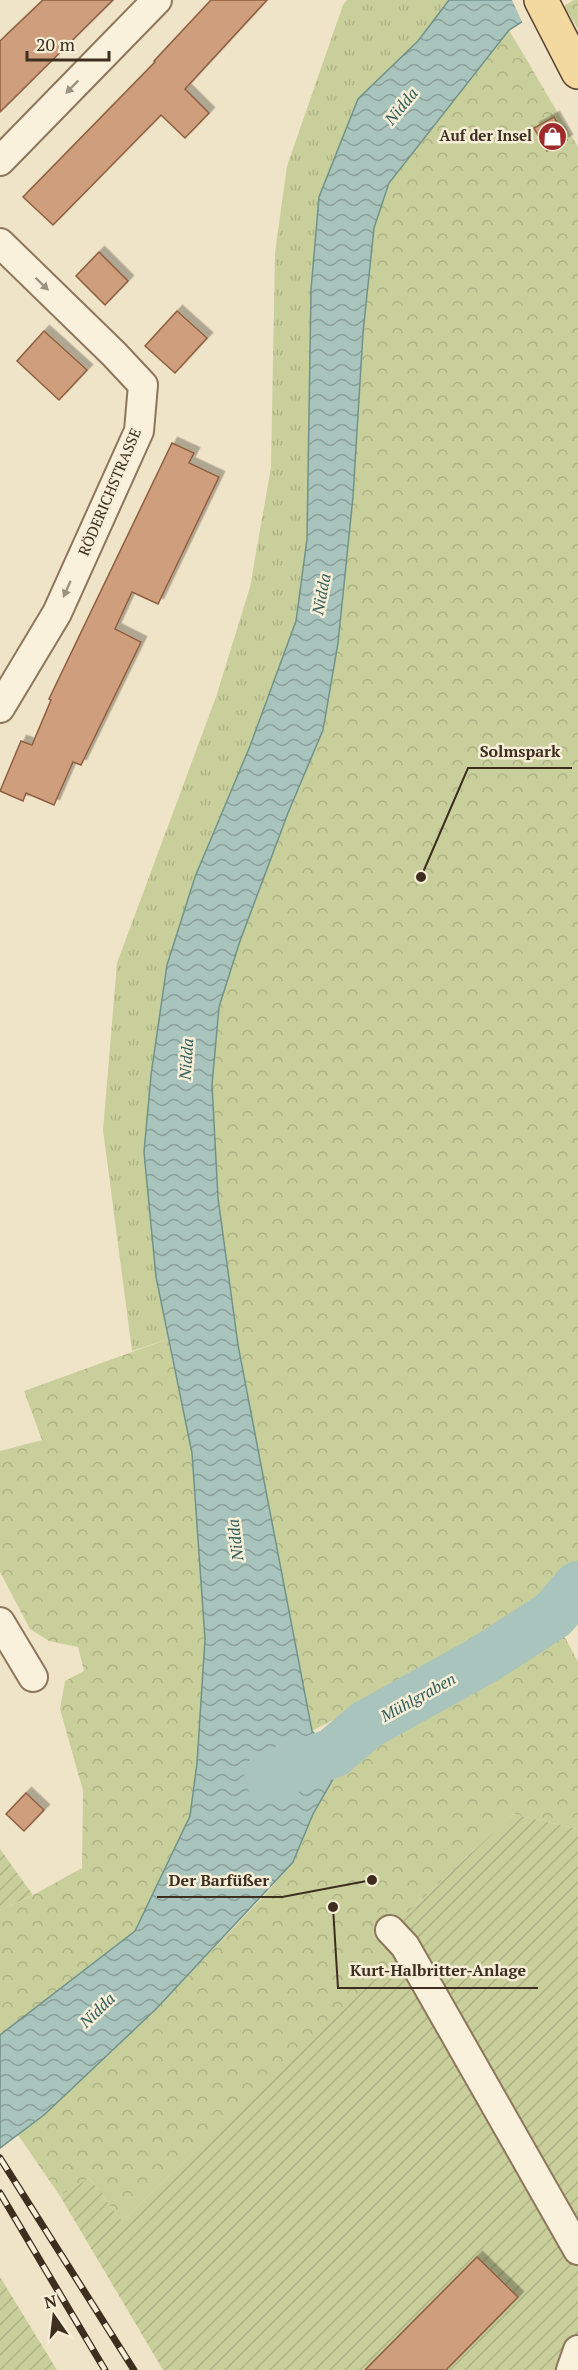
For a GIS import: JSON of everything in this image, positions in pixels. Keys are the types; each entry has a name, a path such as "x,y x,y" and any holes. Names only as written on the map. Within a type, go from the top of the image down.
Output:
{"main road":[{"path":"543,5 578,72"}],"street":[{"path":"0,161 157,0"},
{"name":"RÖDERICHSTRASSE","path":"0,243 143,385 139,431 57,613 0,708"},
{"path":"0,1622 33,1677"},
{"path":"390,1929 405,1946 578,2250"},
{"path":"571,2370 578,2350"}],"green space":[{"path":"347,0 449,0 418,41 311,290 307,539 296,621 250,746 195,877 167,965 151,1075 144,1152 156,1277 168,1339 132,1351 103,1130 117,963 216,697 250,587 271,467 275,253 287,166 343,5"},
{"path":"578,0 578,29 564,6"},
{"path":"509,30 578,147 578,1579 563,1600 312,1731 238,1345 218,1198 212,1085 219,1006 240,941 288,813 323,730 338,643 353,497 363,333 374,228 389,183"},
{"path":"168,1339 192,1453 205,1639 197,1763 190,1816 135,1931 0,2035 0,1910 82,1868 83,1791 60,1709 65,1681 84,1671 78,1647 49,1641 30,1629 0,1572 0,1451 42,1440 24,1391"},
{"path":"553,1615 578,1662 578,1829 513,1814 402,1918 416,1941 122,2221 89,2178 60,2196 18,2135 44,2115 157,2008 264,1896 293,1862 313,1814 336,1774 485,1659"},
{"path":"513,1814 578,1829 578,2354 575,2370 163,2370 60,2196 89,2178 122,2221 415,1941 402,1918"},
{"path":"0,1849 33,1895 0,1910"},
{"path":"0,2277 57,2370 0,2370"}],"water":[{"name":"Nidda","path":"449,0 556,0 509,30 389,183 374,228 363,333 353,497 338,643 323,730 288,813 240,941 219,1007 212,1085 218,1198 238,1345 312,1731 333,1753 336,1774 313,1814 293,1862 157,2008 44,2115 0,2148 0,2035 135,1931 190,1816 197,1763 205,1639 192,1453 156,1277 144,1152 151,1075 167,965 195,877 250,746 296,621 307,539 311,290 319,197 358,99 418,41"}],"pier":[{"path":"512,0 559,0 523,24"}],"building":[{"path":"43,0 113,0 0,112 0,41"},
{"path":"211,0 267,0 185,89 209,113 185,138 161,115 53,225 23,197 155,62"},
{"path":"554,117 567,140 547,151 534,128"},
{"path":"99,252 128,281 105,305 76,276"},
{"path":"177,311 207,338 175,373 145,346"},
{"path":"44,331 87,370 59,400 17,361"},
{"path":"172,443 194,453 189,463 219,477 158,604 132,592 115,629 141,642 81,765 73,762 54,805 26,793 23,801 0,791 21,741 32,745 51,700 49,699"},
{"path":"26,1793 44,1810 24,1831 6,1814"},
{"path":"477,2257 518,2297 446,2370 365,2370"}],"waterway":[{"name":"Mühlgraben","path":"269,1776 333,1753 366,1725 485,1659 553,1615 578,1586"}],"railway":[{"path":"0,2158 134,2370"},
{"path":"0,2193 105,2370"}],"place":[{"name":"Auf der Insel","path":"553,136"},
{"name":"Solmspark","path":"421,877"},
{"name":"Der Barfüßer","path":"372,1880"},
{"name":"Kurt-Halbritter-Anlage","path":"333,1907"}]}
